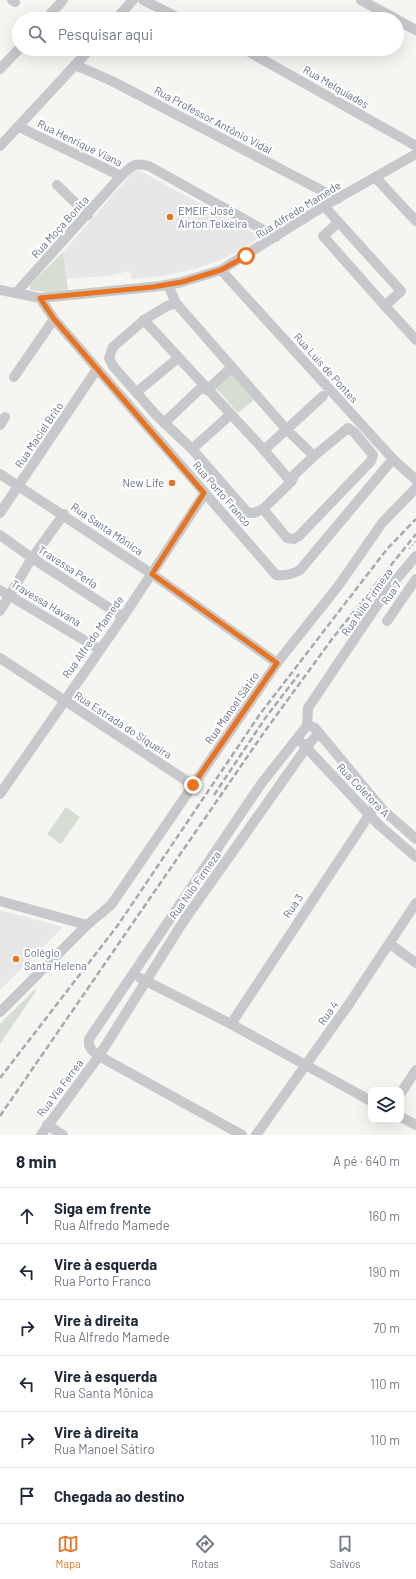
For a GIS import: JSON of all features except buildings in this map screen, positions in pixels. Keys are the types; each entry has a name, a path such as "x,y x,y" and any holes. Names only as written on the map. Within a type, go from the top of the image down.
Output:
{"street":[{"path":"52,12 63,0"},
{"path":"122,12 133,0"},
{"path":"143,0 167,12"},
{"path":"361,0 383,12"},
{"path":"404,23 416,30"},
{"path":"0,69 12,56"},
{"path":"0,146 83,56"},
{"name":"Rua Melquíades","path":"256,56 416,146"},
{"name":"Rua Professor Antônio Vidal","path":"75,65 112,81 338,199"},
{"name":"Rua Henrique Viana","path":"19,127 121,176 133,164 149,166 276,237"},
{"name":"Rua Alfredo Mamede","path":"0,290 40,298 168,285 221,270 324,206 416,154"},
{"name":"Rua Moça Bonita","path":"16,293 88,215 121,176"},
{"path":"375,177 416,221"},
{"path":"57,185 88,215"},
{"path":"324,206 401,291 385,306"},
{"path":"338,223 323,236 416,340"},
{"name":"Rua Luís de Pontes","path":"221,270 393,459 416,480"},
{"path":"168,285 176,303 286,429 314,456"},
{"name":"Rua Porto Franco","path":"40,298 54,319 276,575 283,576 300,570 393,459"},
{"path":"176,303 167,306 144,320 113,347 109,358 113,366 164,423 192,449 248,513 254,513 263,509 291,482 295,474 348,428 354,432 373,455 372,461 332,499 299,536 294,539 287,538 263,509"},
{"path":"14,377 54,319"},
{"path":"144,320 205,388 264,450 291,482"},
{"path":"137,392 178,358"},
{"path":"164,423 232,367"},
{"name":"Rua Maciel Brito","path":"0,513 97,369"},
{"path":"264,450 323,396"},
{"path":"192,449 230,415"},
{"name":"Rua Santa Mônica","path":"0,474 64,514 152,574 277,663"},
{"name":"Rua Manoel Sátiro","path":"0,1012 87,925 111,905 150,851 193,785 277,663 339,585 382,524 416,488"},
{"name":"Rua Alfredo Mamede","path":"0,794 99,649 123,617 204,493"},
{"path":"0,611 32,558 64,514"},
{"name":"Travessa Perla","path":"0,535 32,558 123,617"},
{"name":"Rua Nilo Firmeza","path":"318,733 183,922 99,1056 93,1052 89,1046 89,1039 261,784 297,737 309,726 308,708 388,589 416,556"},
{"name":"Rua 7","path":"387,621 416,579"},
{"name":"Travessa Havana","path":"0,590 99,649"},
{"name":"Rua Estrada do Siqueira","path":"0,658 63,701 193,785"},
{"name":"Rua Coletora A","path":"309,726 318,733 377,803 416,838"},
{"name":"Rua Coletora A","path":"297,737 369,814 416,857"},
{"name":"Rua 3","path":"231,1024 377,803"},
{"path":"0,901 87,925"},
{"name":"Rua 4","path":"256,1135 390,944 416,903"},
{"path":"390,944 416,963"},
{"path":"133,974 231,1024 368,1099"},
{"path":"99,1056 242,1135"},
{"name":"Rua Via Ferrea","path":"40,1135 99,1056"},
{"path":"404,1088 416,1070"},
{"path":"404,1119 416,1126"},
{"path":"47,1125 63,1135"}],"shaded area":[{"name":"EMEIF José Airton Teixeira","path":"138,170 258,235 258,239 225,258 195,269 163,276 132,279 130,271 107,276 66,279 63,252 134,171"},
{"path":"63,252 68,290 48,292 30,290 30,285"},
{"path":"232,372 255,399 238,413 215,387"},
{"path":"66,807 80,817 61,844 47,834"},
{"name":"Colégio Santa Helena","path":"0,910 63,927 0,990"},
{"path":"35,989 36,991 0,1044 0,1024"}],"railway":[{"path":"0,1078 118,925 260,714 387,549 416,519"},
{"path":"0,1116 265,731 332,639 416,534"},
{"path":"214,795 266,717 299,674"}],"place":[{"name":"EMEIF José Airton Teixeira","path":"170,217"},
{"name":"New Life","path":"172,483"},
{"name":"Colégio Santa Helena","path":"16,959"}],"route":[{"path":"193,785 277,663 152,574 204,493 47,311 40,298 153,287 182,282 221,270 246,256"}]}
